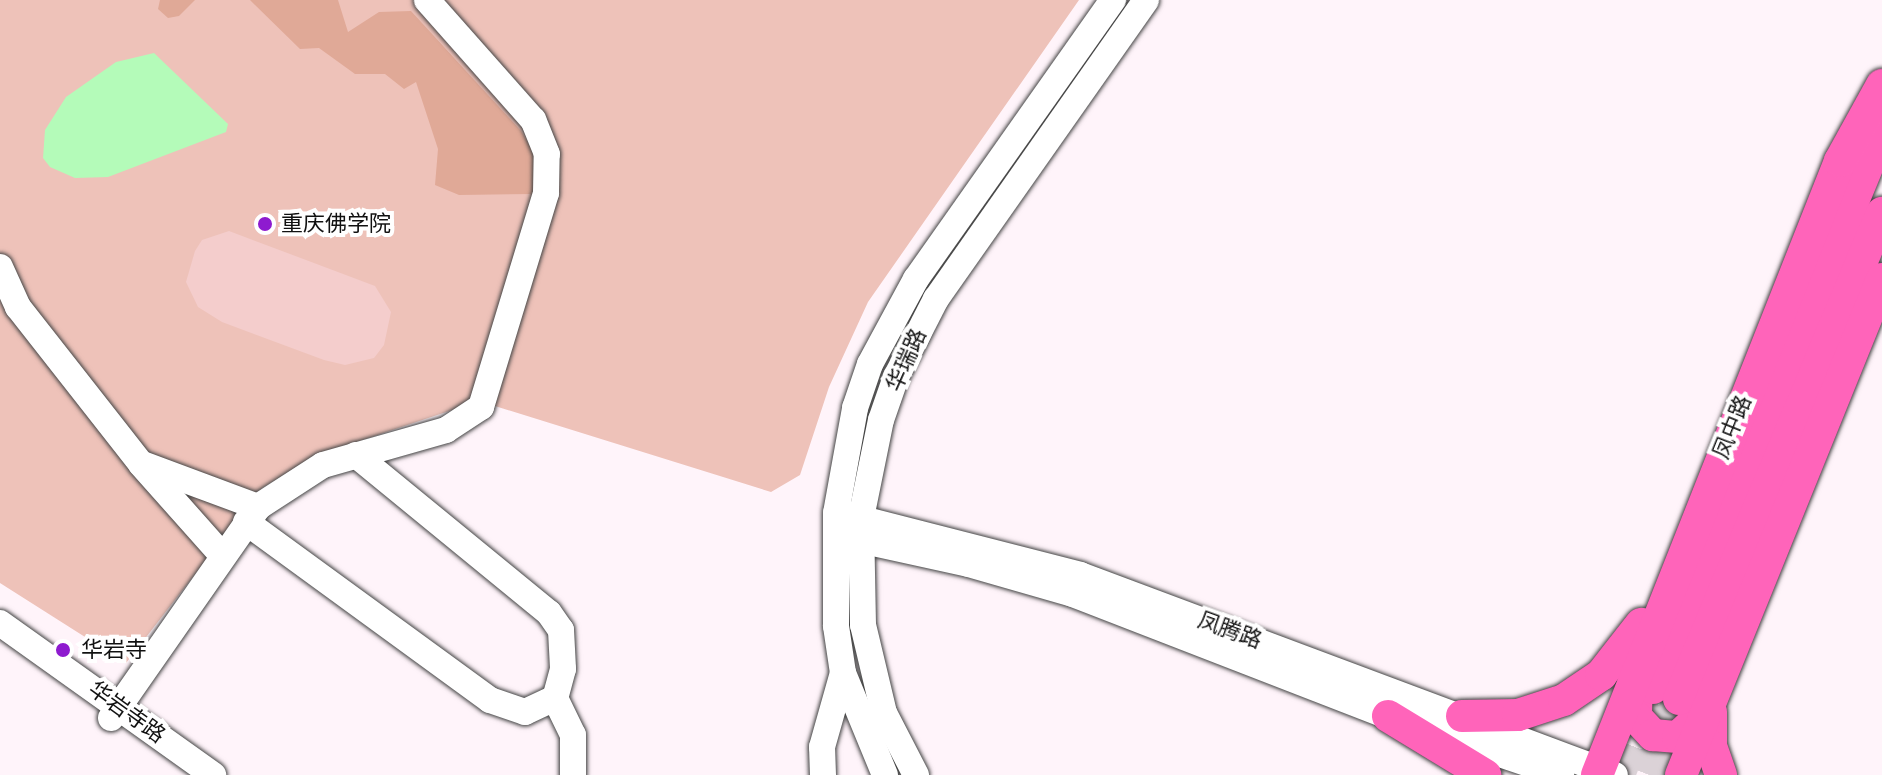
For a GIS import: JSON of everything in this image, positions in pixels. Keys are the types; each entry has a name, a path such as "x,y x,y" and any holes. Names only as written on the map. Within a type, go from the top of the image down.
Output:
{"main road":[{"name":"凤中路","path":"1604,773 1675,570 1840,161 1880,85"},
{"path":"1882,131 1666,694 1882,213"},
{"path":"1680,771 1712,703 1882,279"},
{"path":"1462,716 1494,718 1542,709 1584,688 1628,644 1675,570"},
{"path":"1659,611 1635,690 1636,717 1642,728 1653,735 1678,737 1712,703"},
{"path":"1712,703 1711,746 1721,775"},
{"path":"1388,716 1485,775"}],"street":[{"path":"115,712 221,554 252,514 323,465 446,430 481,407 546,193 547,154 533,120 427,0"},
{"name":"华瑞路","path":"885,775 843,673 855,408 890,324 1113,0"},
{"name":"华瑞路","path":"916,775 884,713 870,666 848,527 881,420 916,335 1146,0"},
{"path":"0,267 18,307 141,464 221,554"},
{"path":"356,455 549,613 564,646 555,698 573,735 573,775"},
{"path":"141,464 252,514 490,700 525,712 555,698"},
{"name":"凤腾路","path":"848,527 1073,594 1388,716 1561,775"},
{"name":"凤腾路","path":"848,527 1080,575 1462,716 1604,773"},
{"name":"华岩寺路","path":"0,623 115,712 187,775"},
{"name":"华岩寺路","path":"0,641 213,775"},
{"path":"823,775 822,747 843,673"}],"shaded area":[{"path":"0,0 1079,0 868,302 829,387 800,475 771,492 479,401 315,456 262,488 126,663 0,583"},
{"path":"160,0 195,0 179,16 168,18 158,9"},
{"path":"250,0 338,0 348,32 379,12 411,11 521,131 535,155 535,194 459,195 435,185 438,149 416,82 404,89 385,74 355,74 319,48 300,49"},
{"path":"154,53 228,124 226,132 108,177 75,178 50,167 43,158 45,130 66,97 116,62"},
{"path":"229,231 375,286 391,312 384,345 374,358 345,365 324,360 222,322 198,307 186,282 195,251 202,240"}],"tunnel":[{"path":"1619,775 1649,699"},
{"path":"1649,775 1679,699"}],"place":[{"name":"重庆佛学院","path":"265,224"},
{"name":"华岩寺","path":"63,650"}]}
